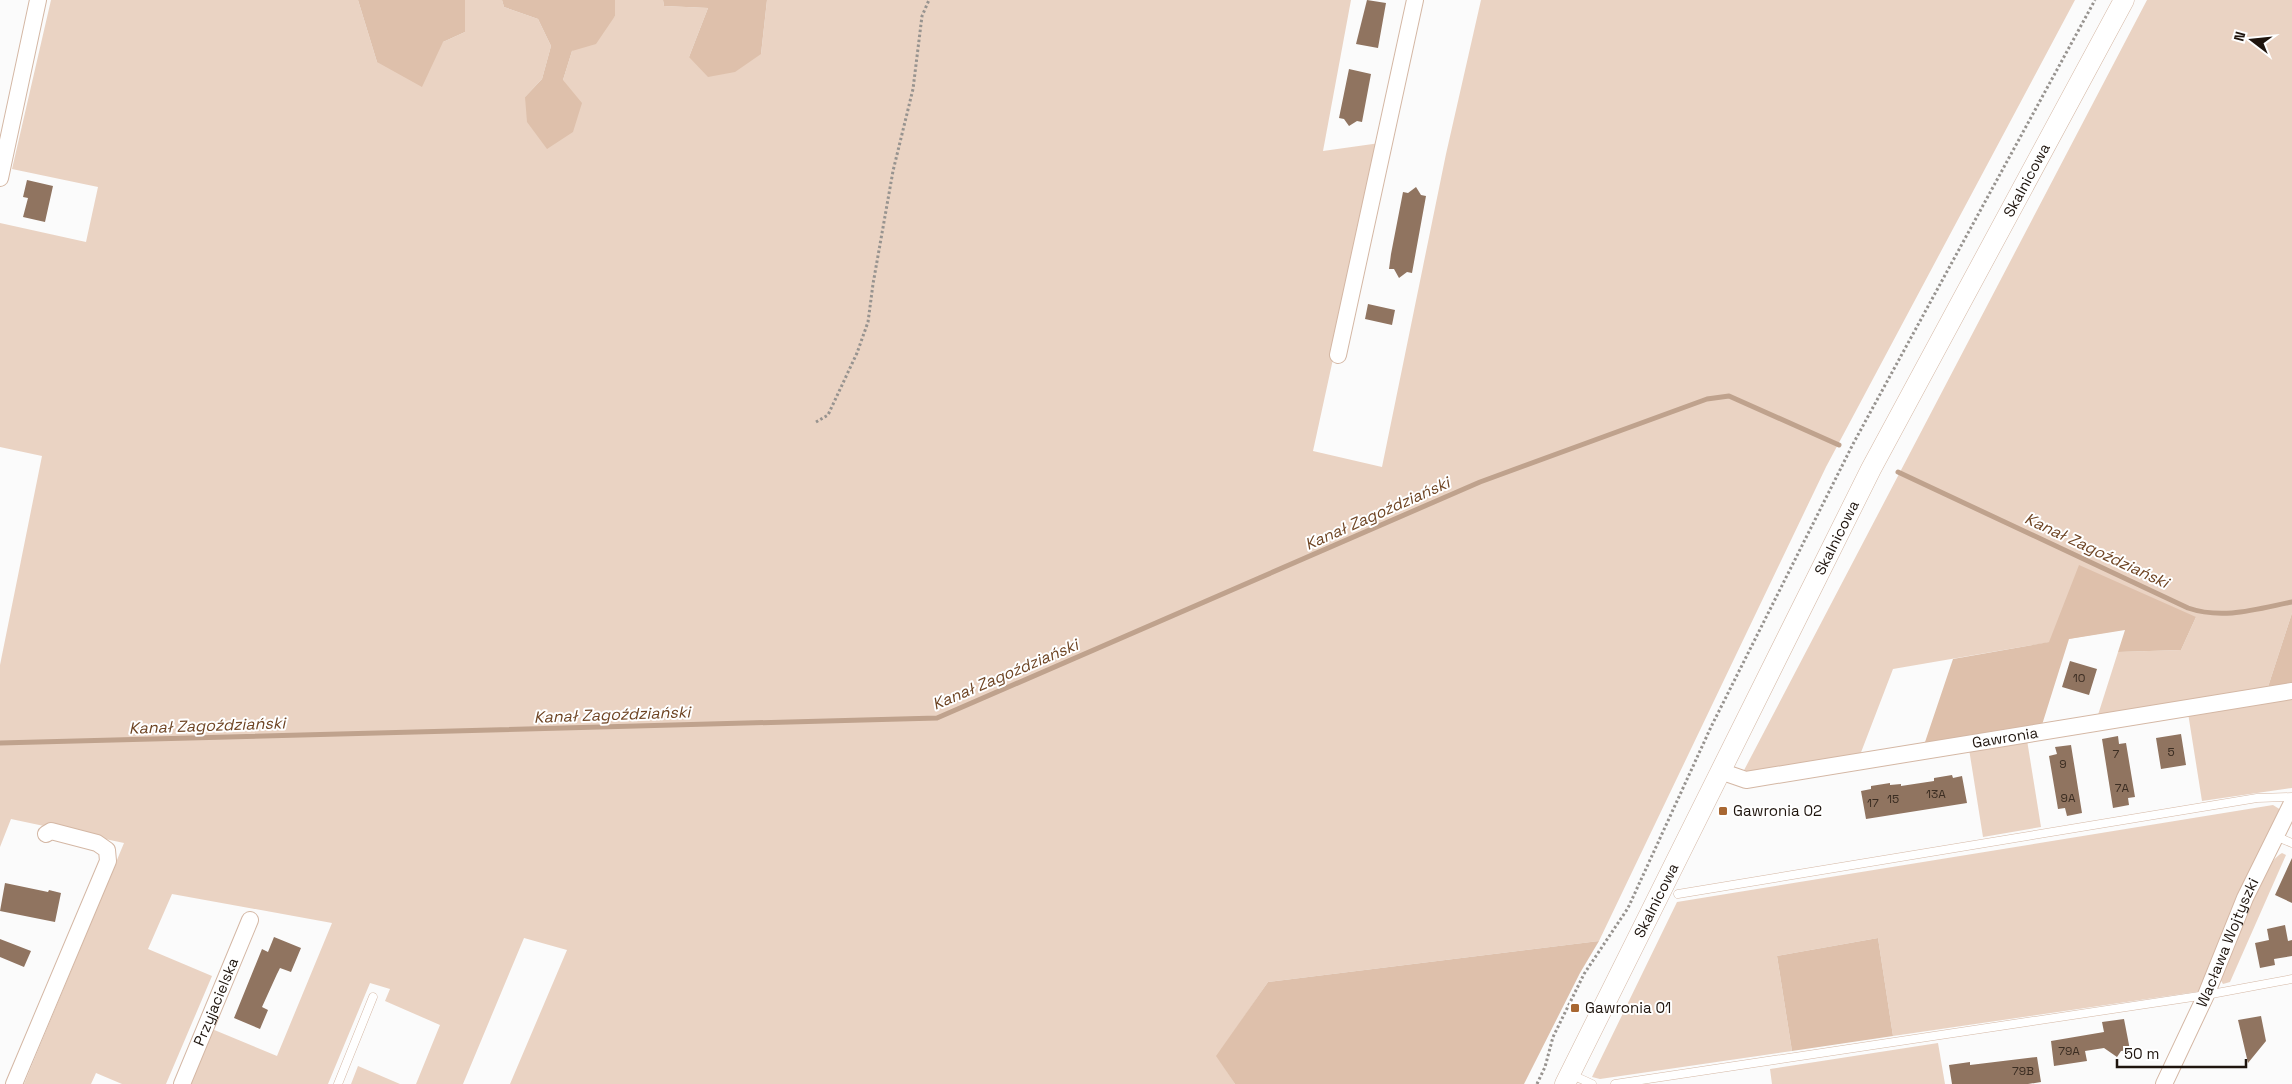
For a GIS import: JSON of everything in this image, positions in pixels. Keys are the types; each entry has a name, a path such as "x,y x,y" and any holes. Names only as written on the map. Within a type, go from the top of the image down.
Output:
{"street":[{"path":"0,178 38,0"},
{"path":"1338,355 1415,0"},
{"name":"Skalnicowa","path":"1568,1079 1871,469 2124,0"},
{"name":"Gawronia","path":"1720,771 1746,780 2292,691"},
{"name":"Wacława Wojtyszki","path":"2164,1084 2206,995 2244,898 2292,803"},
{"path":"14,1084 108,861 107,850 97,843 52,831 46,834"},
{"name":"Przyjacielska","path":"182,1084 250,920"}],"lane":[{"path":"1678,894 2257,798 2292,797"},
{"path":"2275,836 2292,843"},
{"path":"1616,1084 2206,995 2292,979"},
{"path":"338,1084 373,997"},
{"path":"1568,1079 1592,1084"}],"path":[{"path":"816,422 828,415 857,353 868,322 893,171 913,89 922,16 929,0"},
{"path":"1537,1084 1545,1067 1553,1037 1584,974 1628,908 1711,727 1853,444 2095,0"}],"shaded area":[{"path":"51,0 358,0 377,62 443,42 465,32 465,0 502,0 504,7 538,19 551,46 542,79 525,97 563,80 572,51 615,16 615,0 663,0 664,6 708,8 689,57 761,54 767,0 1351,0 1323,151 1380,143 1313,451 1382,467 1446,154 1481,0 2075,0 1826,467 1599,941 1268,982 1217,1056 1235,1084 510,1084 567,950 524,938 463,1084 416,1084 440,1025 385,1001 390,989 370,983 328,1084 189,1084 212,1029 277,1056 332,923 172,894 148,949 212,976 166,1084 122,1084 96,1073 91,1084 24,1084 124,843 11,819 0,847 0,665 42,456 0,447 0,223 86,242 98,187 12,169"},
{"path":"358,0 465,0 465,32 443,42 422,87 377,62"},
{"path":"502,0 615,0 615,16 596,44 572,51 563,80 582,103 573,132 547,149 527,122 525,97 542,79 551,46 538,19 504,7"},
{"path":"663,0 767,0 761,54 735,72 708,77 689,57 708,8 664,6"},
{"path":"2147,0 2292,0 2292,613 2267,690 2097,718 2118,652 2181,650 2196,617 1893,669 1860,755 1741,776"},
{"path":"2079,565 2196,617 2181,650 2118,652 2125,630 2069,639 2041,728 1923,748 1953,659 2049,642"},
{"path":"2292,613 2292,682 2267,690"},
{"path":"2292,698 2292,788 2202,801 2188,713"},
{"path":"2027,740 2041,827 1983,837 1969,749"},
{"path":"2273,805 2281,810 2202,991 1893,1036 1878,938 1777,956 1792,1051 1600,1079 1592,1077 1677,902"},
{"path":"2282,853 2286,855 2230,982 2223,984 2220,979 2254,892 2273,861"},
{"path":"1878,938 1893,1036 1792,1051 1777,956"},
{"path":"1599,941 1580,973 1524,1084 1235,1084 1216,1056 1268,982"},
{"path":"1938,1043 1945,1084 1772,1084 1770,1069"},
{"path":"358,1066 400,1084 351,1084"}],"building":[{"path":"1367,0 1386,3 1378,48 1356,44"},
{"path":"1349,69 1371,74 1362,122 1357,121 1349,126 1344,119 1339,118"},
{"path":"27,180 53,186 45,222 23,217 28,198 23,197"},
{"path":"1416,187 1421,195 1426,196 1412,273 1407,272 1399,278 1394,269 1389,269 1391,254 1403,192 1408,193"},
{"path":"1368,304 1395,310 1392,325 1365,319"},
{"path":"2070,661 2097,669 2089,695 2062,687"},
{"path":"2181,734 2186,765 2161,769 2156,738"},
{"path":"2118,736 2119,744 2126,743 2135,797 2128,798 2129,805 2113,808 2102,739"},
{"path":"2071,745 2082,813 2067,816 2065,808 2058,809 2049,756 2057,754 2055,747"},
{"path":"1952,775 1953,778 1962,776 1967,803 1866,819 1861,791 1871,789 1871,786 1890,783 1890,785 1901,784 1901,786 1934,781 1934,778"},
{"path":"2292,858 2292,903 2275,895"},
{"path":"5,883 61,893 55,922 0,911"},
{"path":"2285,925 2288,941 2292,940 2292,956 2274,959 2275,965 2260,968 2255,943 2269,940 2267,929"},
{"path":"274,937 301,948 291,972 280,968 262,1007 268,1010 260,1029 234,1018 262,949 268,952"},
{"path":"0,939 31,951 24,967 0,957"},
{"path":"2261,1016 2266,1041 2248,1063 2238,1020"},
{"path":"2124,1019 2130,1050 2121,1051 2117,1057 2104,1048 2085,1051 2087,1061 2054,1066 2051,1041 2104,1032 2102,1022"},
{"path":"2037,1057 2041,1082 2028,1084 1952,1084 1949,1065 1970,1062 1970,1065"}],"waterway":[{"name":"Kanał Zagoździański","path":"0,743 937,718 1480,482 1707,399 1729,396 1839,445"},
{"name":"Kanał Zagoździański","path":"1898,472 2188,608 2214,613 2227,613 2292,602"}],"place":[{"name":"Gawronia 02","path":"1723,811"},
{"name":"Gawronia 01","path":"1575,1008"}]}
